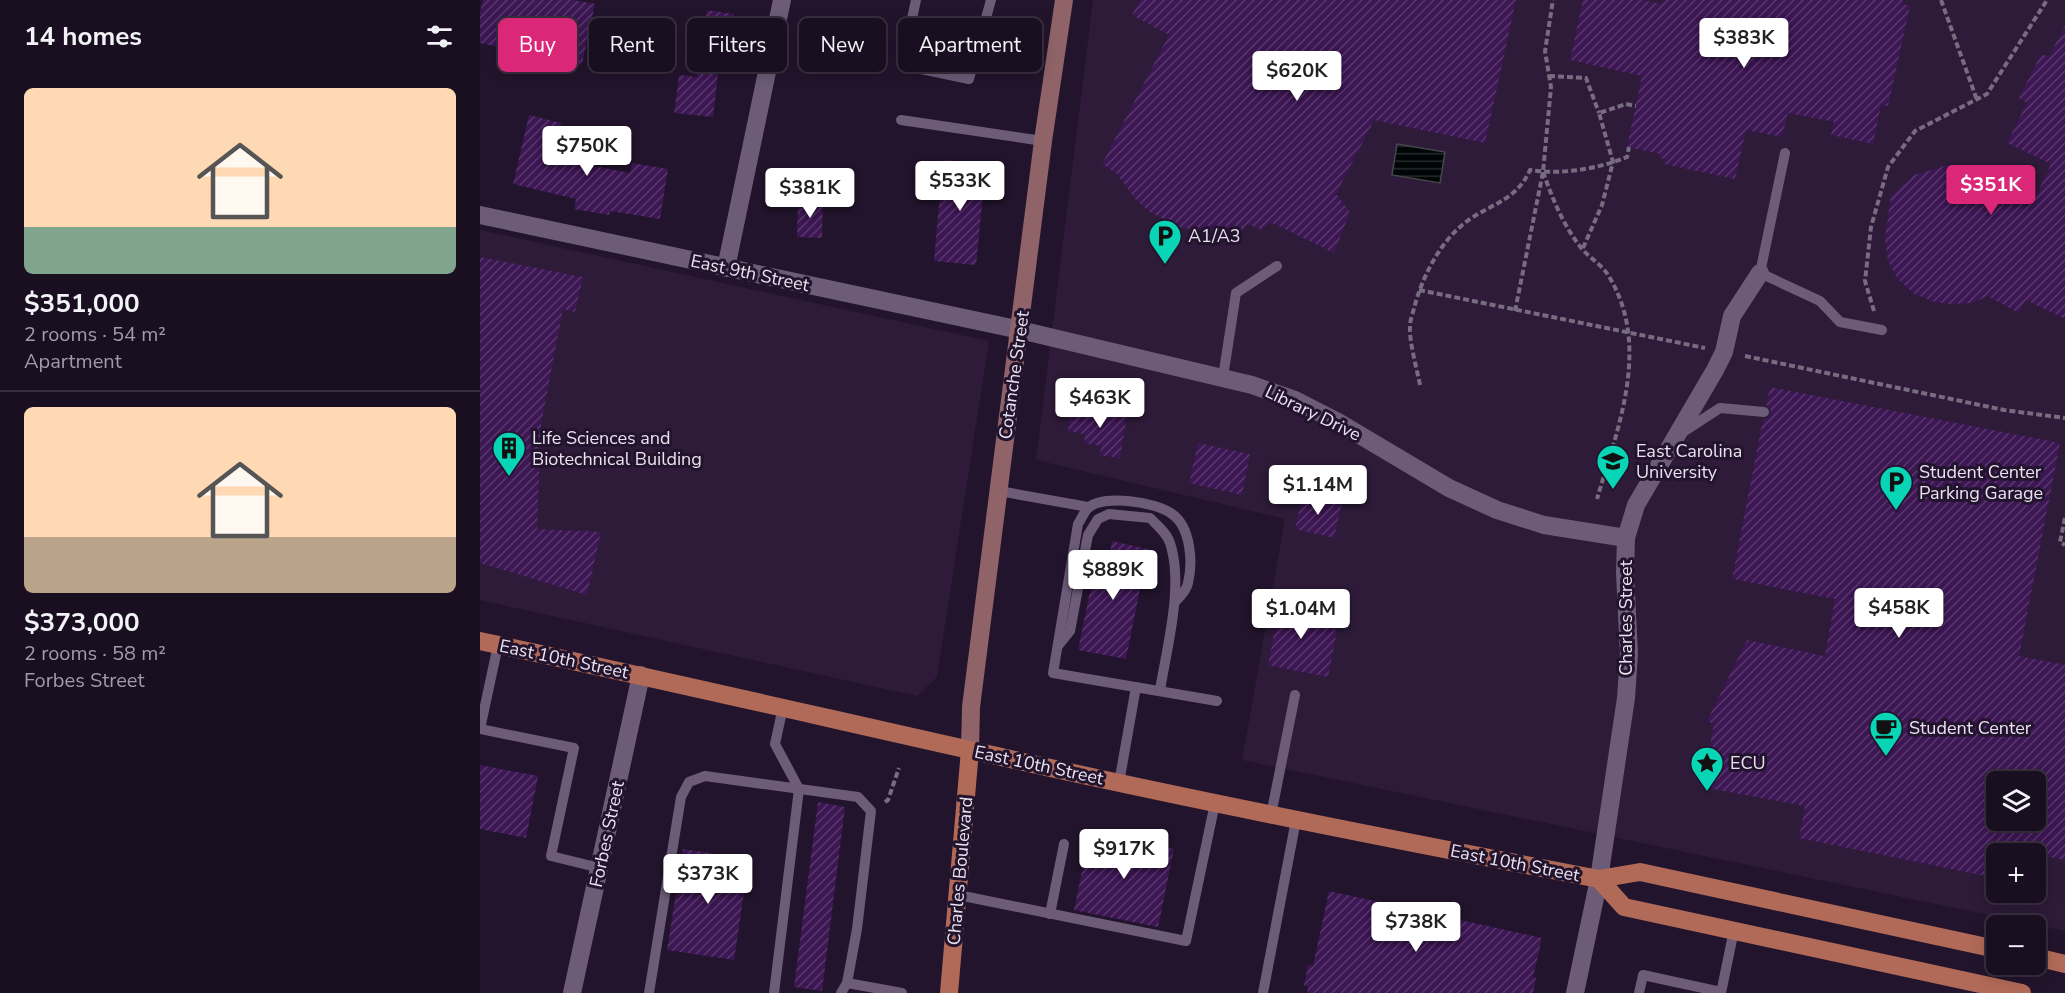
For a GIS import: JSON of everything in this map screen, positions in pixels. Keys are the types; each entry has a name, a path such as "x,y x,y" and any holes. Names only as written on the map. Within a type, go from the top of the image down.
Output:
{"main road":[{"name":"Cotanche Street","path":"970,750 971,707 1043,141 1064,0"},
{"name":"East 10th Street","path":"489,643 1271,815 1599,879 1640,872 1986,947"},
{"name":"Charles Boulevard","path":"949,993 970,750"},
{"name":"East 10th Street","path":"1599,879 1624,907 1734,930 1960,986 2022,993"},
{"path":"2046,959 2065,964"}],"street":[{"path":"726,268 782,0"},
{"name":"East 9th Street","path":"480,215 1020,330"},
{"name":"Charles Street","path":"1575,993 1599,879 1626,698 1629,654 1625,573 1626,538 1636,505 1724,352 1732,316 1760,273"},
{"name":"Library Drive","path":"1020,330 1222,377 1274,392 1338,422 1449,488 1497,510 1544,525 1626,538"},
{"name":"Forbes Street","path":"572,993 641,675"}],"lane":[{"path":"915,0 902,65 969,79 991,0"},
{"path":"901,120 1043,141"},
{"path":"1785,153 1760,273 1820,302 1840,322 1882,330"},
{"path":"1222,377 1236,293 1277,266"},
{"path":"1675,437 1720,408 1764,412"},
{"path":"999,491 1088,507 1110,499 1142,503 1173,514 1186,534 1191,555 1188,586 1175,602"},
{"path":"1088,507 1078,524 1053,673 1217,701"},
{"path":"1056,649 1070,630 1088,535 1098,519 1109,514 1150,518 1170,542 1176,579 1175,602 1160,690"},
{"path":"489,643 480,729 574,748 551,856 600,868"},
{"path":"1119,783 1136,687"},
{"path":"1271,815 1295,695"},
{"path":"774,993 799,789 775,744 783,707"},
{"path":"649,993 681,797 689,782 705,776 858,796 872,811 857,929 847,983 841,993"},
{"path":"958,895 1186,941 1215,803"},
{"path":"1263,993 1296,820"},
{"path":"1050,914 1064,844"},
{"path":"1639,993 1643,975 1721,992 1734,930"},
{"path":"847,983 902,993"}],"path":[{"path":"1515,311 1543,172 1551,87 1545,51 1553,0"},
{"path":"1941,0 1977,100"},
{"path":"1871,304 1865,281 1871,227 1888,167 1915,131 1987,94 2047,0"},
{"path":"1549,76 1586,78 1613,162 1602,205 1582,249"},
{"path":"1599,113 1626,104 1636,106"},
{"path":"1420,385 1410,325 1419,290 1432,263 1455,233 1469,220 1509,196 1524,183 1530,170 1559,172 1613,162 1626,157 1629,147"},
{"path":"1543,172 1557,211 1582,249 1608,273 1625,311 1630,334 1627,395 1597,499"},
{"path":"1419,290 1706,348"},
{"path":"1745,356 2004,410 2065,418"},
{"path":"2065,518 2060,542 2065,545"},
{"path":"872,811 888,800 899,768"}],"shaded area":[{"name":"East Carolina University","path":"1093,0 2065,0 2065,931 2046,927 2046,915 1988,915 1242,760 1285,519 1036,460"},
{"path":"1397,144 1445,152 1440,183 1392,175"},
{"path":"480,230 989,341 937,677 917,696 480,600"}],"building":[{"path":"483,0 573,0 595,4 592,18 589,18 589,32 582,64 577,63 577,18 498,18 498,47 480,43 480,13"},
{"path":"1140,0 1516,0 1485,143 1374,120 1336,194 1350,212 1334,253 1270,222 1262,230 1247,224 1241,234 1231,228 1203,230 1182,228 1150,212 1136,200 1116,173 1102,164 1169,35 1132,15"},
{"path":"1583,0 1642,0 1662,4 1663,0 1903,0 1902,4 1910,6 1888,106 1881,105 1873,144 1831,135 1834,122 1788,113 1782,137 1746,130 1735,179 1664,164 1665,159 1659,158 1660,154 1627,147 1642,76 1570,60"},
{"path":"707,10 734,14 733,18 706,18"},
{"path":"2065,25 2065,319 2026,300 2019,313 1987,296 1973,303 1949,304 1934,302 1913,293 1897,278 1888,261 1885,238 1891,196 1914,175 1948,165 1967,167 2034,200 2051,164 2007,143 2027,103 2019,98 2041,54 2049,57"},
{"path":"698,72 718,72 713,117 674,113 679,75 697,77"},
{"path":"529,115 561,123 553,158 630,173 632,163 668,169 660,219 610,211 609,215 574,209 576,199 513,184"},
{"path":"943,160 986,164 976,265 934,261"},
{"path":"798,199 823,200 822,238 797,237"},
{"name":"Life Sciences and Biotechnical Building","path":"480,257 583,277 575,312 563,309 541,424 537,529 601,532 587,595 480,563"},
{"path":"1770,387 2060,443 2019,656 2065,665 2065,860 2046,856 2046,843 1986,843 1986,876 1799,838 1805,806 1702,787 1714,724 1707,721 1747,640 1825,656 1835,599 1732,579 1763,419 1768,418 1771,413 1770,408 1766,405"},
{"path":"1072,407 1127,415 1120,458 1100,455 1101,446 1084,443 1085,434 1068,431"},
{"path":"1198,443 1250,454 1242,495 1189,483"},
{"path":"1303,493 1342,502 1334,538 1295,529"},
{"path":"1112,541 1148,549 1126,659 1078,650 1097,557 1109,559"},
{"path":"1282,595 1311,601 1306,623 1337,630 1328,677 1268,665"},
{"path":"480,765 538,776 526,838 480,829"},
{"path":"818,802 845,807 822,991 794,987"},
{"path":"1090,833 1174,849 1158,927 1074,910"},
{"path":"683,849 749,859 734,960 667,950"},
{"path":"1329,891 1542,938 1533,977 1536,978 1533,993 1307,993 1308,987 1304,985 1308,965 1313,966"}],"place":[{"name":"A1/A3","path":"1165,265"},
{"name":"Life Sciences and Biotechnical Building","path":"509,477"},
{"name":"East Carolina University","path":"1613,490"},
{"name":"Student Center Parking Garage","path":"1896,511"},
{"name":"Student Center","path":"1886,757"},
{"name":"ECU","path":"1707,792"}]}
